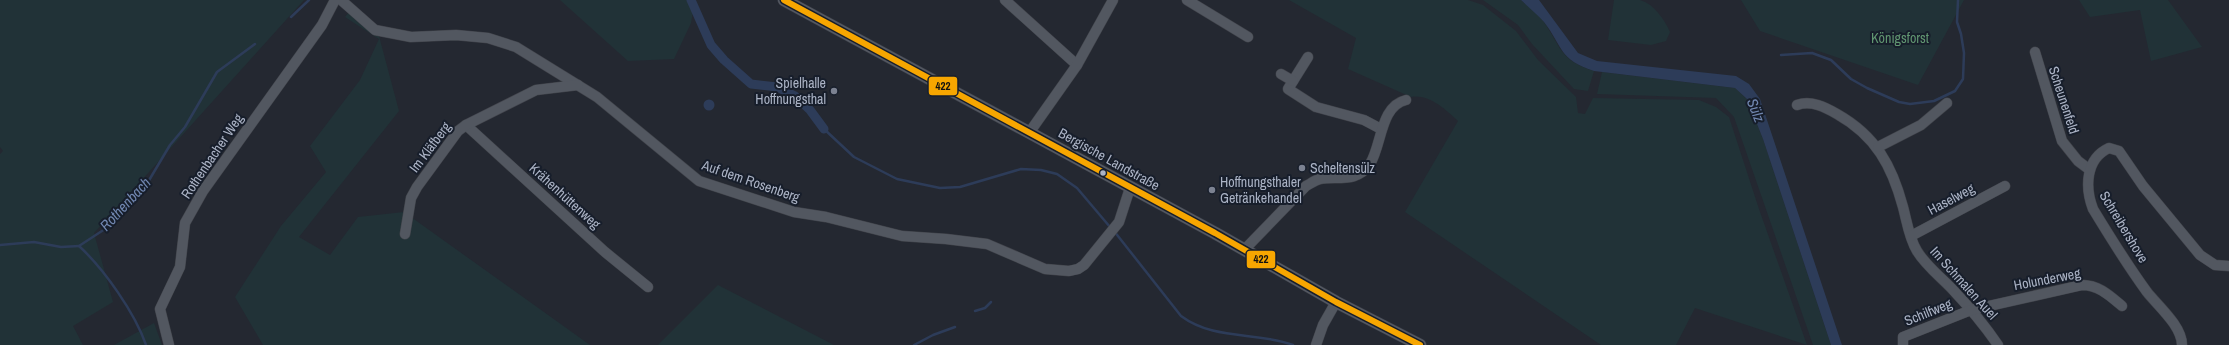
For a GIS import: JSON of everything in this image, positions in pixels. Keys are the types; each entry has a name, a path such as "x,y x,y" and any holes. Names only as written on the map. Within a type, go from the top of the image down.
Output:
{"main road":[{"name":"Bergische Landstraße","path":"784,0 1244,250 1336,302 1420,345"}],"street":[{"name":"Rothenbacher Weg","path":"169,345 160,309 180,267 185,223 204,191 322,25 335,0"},
{"name":"Auf dem Rosenberg","path":"341,0 375,30 411,37 456,36 488,38 516,47 578,85 619,115 699,181 794,212 826,217 902,236 946,238 987,244 1038,266 1053,270 1078,269 1084,265 1114,231 1130,188"},
{"path":"1005,0 1076,65"},
{"path":"1029,133 1076,65 1113,0"},
{"path":"1187,0 1248,37"},
{"name":"Scheunenfeld","path":"2035,52 2062,141 2078,161 2090,170"},
{"path":"1308,57 1288,89 1316,107 1364,120 1381,129"},
{"path":"1282,74 1293,81"},
{"name":"Im Kläfberg","path":"405,234 411,198 417,187 450,139 466,124 536,90 578,85"},
{"path":"1244,250 1306,186 1319,179 1342,180 1361,173 1370,164 1381,129 1398,102 1406,100"},
{"path":"1878,147 1922,125 1947,102"},
{"name":"Im Schmalen Auel","path":"1797,105 1810,103 1834,112 1856,127 1878,147 1891,170 1898,188 1911,236 1922,258 1971,310 1998,345"},
{"name":"Krähenhüttenweg","path":"466,124 605,252 648,287"},
{"name":"Schreibershove","path":"2182,345 2181,338 2166,312 2148,293 2093,209 2088,195 2087,182 2090,170 2104,150 2114,148 2119,151 2143,186 2200,255 2215,265 2229,266"},
{"name":"Haselweg","path":"1911,236 2005,186"},
{"name":"Holunderweg","path":"1971,310 2082,285 2093,285 2108,294 2122,306"},
{"path":"1316,345 1323,325 1336,302"},
{"name":"Schilfweg","path":"1903,345 1903,337 1971,310"}],"green space":[{"path":"0,0 304,0 94,233 113,302 73,326 83,345 0,345 0,154 3,151 0,147"},
{"path":"560,0 695,0 691,23 674,59 628,61"},
{"path":"1289,0 1468,0 1483,5 1516,31 1538,60 1576,97 1578,113 1585,114 1593,98 1699,100 1716,107 1729,117 1759,209 1807,345 1695,308 1676,345 1601,345 1405,212 1458,121 1442,107 1430,100 1411,97 1348,69 1356,38"},
{"path":"1483,0 1521,0 1536,13 1544,22 1568,58 1583,67 1594,71 1588,91 1574,89 1532,44 1518,25"},
{"path":"1614,0 1640,0 1654,8 1662,17 1670,32 1666,41 1651,45 1608,40"},
{"name":"Königsforst","path":"1741,0 1964,0 1918,85 1760,31"},
{"path":"2079,0 2168,0 2202,47 2151,61 2140,10 2090,17"},
{"path":"350,11 379,36 399,111 299,237 330,255 358,217 404,212 590,345 263,345 235,297 281,226 326,172 310,146 360,80 379,39 345,17"},
{"path":"1602,72 1735,88 1747,99 1763,139 1831,345 1813,345 1734,117 1716,98 1597,94"},
{"path":"718,285 834,345 658,345"},
{"path":"154,323 162,345 114,345"}],"water":[{"name":"Sülz","path":"1521,0 1539,0 1578,53 1597,61 1736,76 1749,84 1760,99 1842,345 1831,345 1763,139 1747,99 1735,88 1594,71 1582,67 1563,52 1544,22"},
{"path":"709,99 713,101 715,105 713,109 709,111 705,109 703,105 705,101"}],"waterway":[{"name":"Rothenbach","path":"291,17 309,0"},
{"path":"691,0 711,45 724,60 751,84 777,87 795,96 810,110 824,129"},
{"path":"1781,55 1812,53 1831,60 1851,79 1867,88 1899,102 1910,104 1934,101 1955,91 1963,79 1964,53 1961,34 1957,22 1958,0"},
{"name":"Rothenbach","path":"146,345 134,319 118,292 79,246 108,227 131,198 148,182 170,145 185,127 217,72 255,44"},
{"path":"824,129 854,157 897,179 940,188 960,187 1021,169 1041,170 1057,174 1077,188 1110,227"},
{"path":"1114,231 1181,316 1194,324 1208,329 1236,335 1264,338 1293,345"},
{"path":"0,245 34,242 61,247 79,246"},
{"path":"975,311 985,308 991,302"},
{"path":"914,345 933,335 955,327"}],"transit line":[{"name":"422","path":"784,0 1215,233 1336,302 1420,345"}],"place":[{"name":"Spielhalle Hoffnungsthal","path":"834,91"},
{"name":"Scheltensülz","path":"1302,168"},
{"name":"Hoffnungsthaler Getränkehandel","path":"1212,190"}]}
